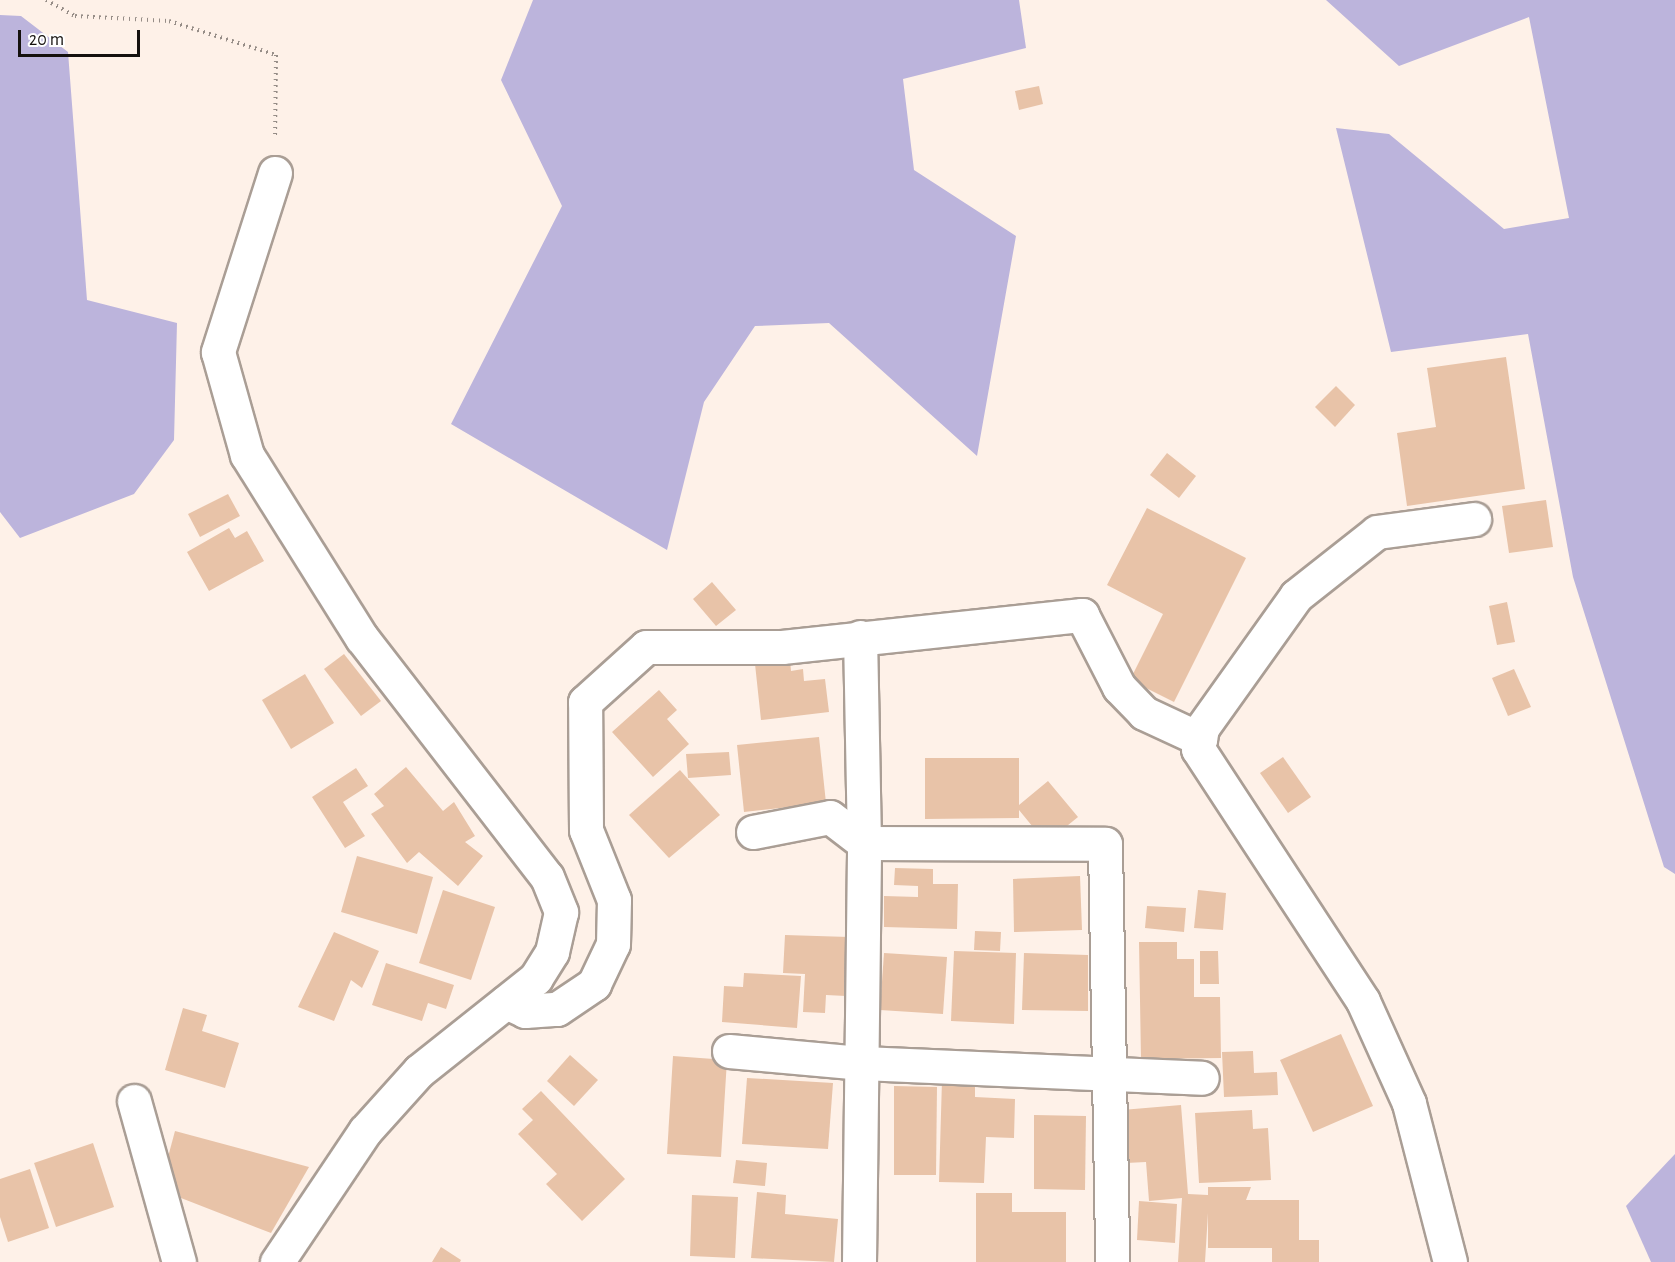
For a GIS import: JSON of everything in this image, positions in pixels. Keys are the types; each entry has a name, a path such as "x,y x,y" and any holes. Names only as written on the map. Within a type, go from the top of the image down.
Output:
{"street":[{"path":"275,173 218,352 247,455 362,638 547,877 561,912 552,952 536,978 419,1071 365,1131 277,1262"},
{"path":"1450,1262 1409,1103 1363,1001 1325,936 1238,815 1198,749 1200,739 1252,651 1296,596 1377,532 1474,519"},
{"path":"506,1002 525,1011 557,1009 594,984 613,944 614,900 586,830 585,702 646,647 782,647 1082,615 1119,687 1144,713 1200,739"},
{"path":"858,1262 864,843 860,637"},
{"path":"753,832 830,817 864,843 1105,844 1112,1072 1112,1262"},
{"path":"729,1051 862,1063 1112,1072 1202,1078"},
{"path":"134,1101 179,1262"}],"path":[{"path":"46,0 75,16 169,21 276,55 275,173"}],"shaded area":[{"path":"533,0 1019,0 1026,48 903,79 914,170 1016,236 977,456 829,323 755,326 704,402 667,550 451,424 562,206 501,80"},
{"path":"1326,0 1675,0 1675,874 1664,867 1573,577 1528,334 1391,352 1336,128 1389,134 1504,229 1569,218 1529,17 1399,66"},
{"path":"0,15 21,16 68,52 87,300 177,323 174,440 134,494 20,538 0,512"},
{"path":"1675,1154 1675,1262 1651,1262 1626,1206"}],"building":[{"path":"1039,86 1043,104 1019,110 1015,91"},
{"path":"1506,357 1525,489 1407,506 1397,433 1436,427 1427,368"},
{"path":"1336,386 1355,405 1335,427 1315,407"},
{"path":"1167,453 1196,476 1179,498 1150,475"},
{"path":"228,494 240,516 200,537 188,514"},
{"path":"1546,500 1553,547 1509,553 1502,506"},
{"path":"1147,508 1246,558 1174,702 1130,680 1163,614 1107,585"},
{"path":"229,528 235,538 247,531 264,561 209,591 187,552"},
{"path":"712,582 736,610 716,626 693,599"},
{"path":"1507,602 1515,642 1497,645 1489,606"},
{"path":"344,654 381,701 361,716 324,669"},
{"path":"790,660 791,671 803,669 804,681 825,679 829,712 761,720 755,664"},
{"path":"1514,669 1531,707 1508,716 1492,678"},
{"path":"305,674 334,723 291,749 262,700"},
{"path":"659,690 677,710 667,719 689,744 653,777 612,732"},
{"path":"819,737 826,803 744,812 737,745"},
{"path":"729,752 731,775 688,778 686,754"},
{"path":"1283,757 1311,797 1288,813 1260,773"},
{"path":"925,758 1019,758 1019,805 1048,781 1078,817 1046,843 1019,810 1019,818 925,819"},
{"path":"406,767 443,811 454,802 475,836 465,842 483,856 458,886 419,852 407,863 371,814 384,806 374,794"},
{"path":"356,768 368,786 343,802 365,836 345,848 312,797"},
{"path":"680,770 720,815 669,858 629,815"},
{"path":"357,856 433,877 417,934 341,912"},
{"path":"895,868 933,869 933,884 958,884 957,929 884,927 884,896 918,897 918,886 894,885"},
{"path":"1080,876 1082,930 1014,932 1013,879"},
{"path":"443,890 495,907 471,980 419,963"},
{"path":"1198,890 1226,893 1223,930 1194,928"},
{"path":"1147,906 1186,908 1184,932 1145,928"},
{"path":"975,931 1001,932 1000,951 974,950"},
{"path":"334,932 379,951 362,988 351,980 334,1021 298,1007"},
{"path":"785,935 849,937 846,996 826,995 825,1013 803,1012 805,974 783,973"},
{"path":"1139,942 1177,942 1177,959 1194,959 1194,997 1220,997 1221,1058 1141,1059"},
{"path":"954,951 1016,953 1014,1024 951,1021"},
{"path":"1200,951 1218,951 1219,984 1200,984"},
{"path":"884,953 947,957 943,1014 880,1010"},
{"path":"1024,953 1088,955 1088,1011 1022,1010"},
{"path":"386,963 454,985 446,1009 428,1003 422,1021 372,1005"},
{"path":"744,973 801,976 797,1028 722,1022 724,986 743,987"},
{"path":"183,1008 207,1015 202,1031 239,1043 225,1088 165,1070"},
{"path":"1341,1034 1373,1106 1313,1132 1280,1060"},
{"path":"1253,1051 1254,1073 1277,1072 1278,1095 1224,1097 1222,1052"},
{"path":"570,1055 598,1080 574,1106 547,1081"},
{"path":"673,1056 727,1060 721,1157 667,1154"},
{"path":"747,1078 833,1083 828,1149 742,1144"},
{"path":"942,1080 975,1081 975,1097 1015,1099 1014,1138 986,1137 984,1183 939,1182"},
{"path":"894,1086 937,1087 936,1175 894,1175"},
{"path":"541,1091 625,1179 582,1221 546,1184 557,1174 518,1134 533,1120 522,1109"},
{"path":"1181,1105 1188,1194 1208,1195 1208,1187 1251,1187 1246,1200 1299,1200 1299,1240 1319,1240 1319,1262 1272,1262 1272,1248 1208,1248 1208,1213 1205,1262 1178,1262 1182,1198 1149,1201 1146,1162 1126,1163 1122,1110"},
{"path":"1252,1110 1253,1129 1268,1128 1271,1180 1199,1183 1195,1113"},
{"path":"1034,1115 1086,1116 1085,1190 1034,1189"},
{"path":"175,1131 309,1167 271,1233 181,1198 168,1157"},
{"path":"93,1143 114,1207 56,1227 34,1163"},
{"path":"736,1160 767,1163 765,1186 733,1183"},
{"path":"30,1169 49,1228 8,1242 0,1217 0,1179"},
{"path":"757,1192 786,1195 785,1214 838,1219 834,1262 751,1258"},
{"path":"976,1193 1012,1193 1012,1212 1066,1212 1066,1262 976,1262"},
{"path":"692,1195 738,1197 735,1258 690,1256"},
{"path":"1139,1201 1177,1204 1175,1243 1137,1240"},
{"path":"441,1247 461,1260 460,1262 432,1262"}]}
